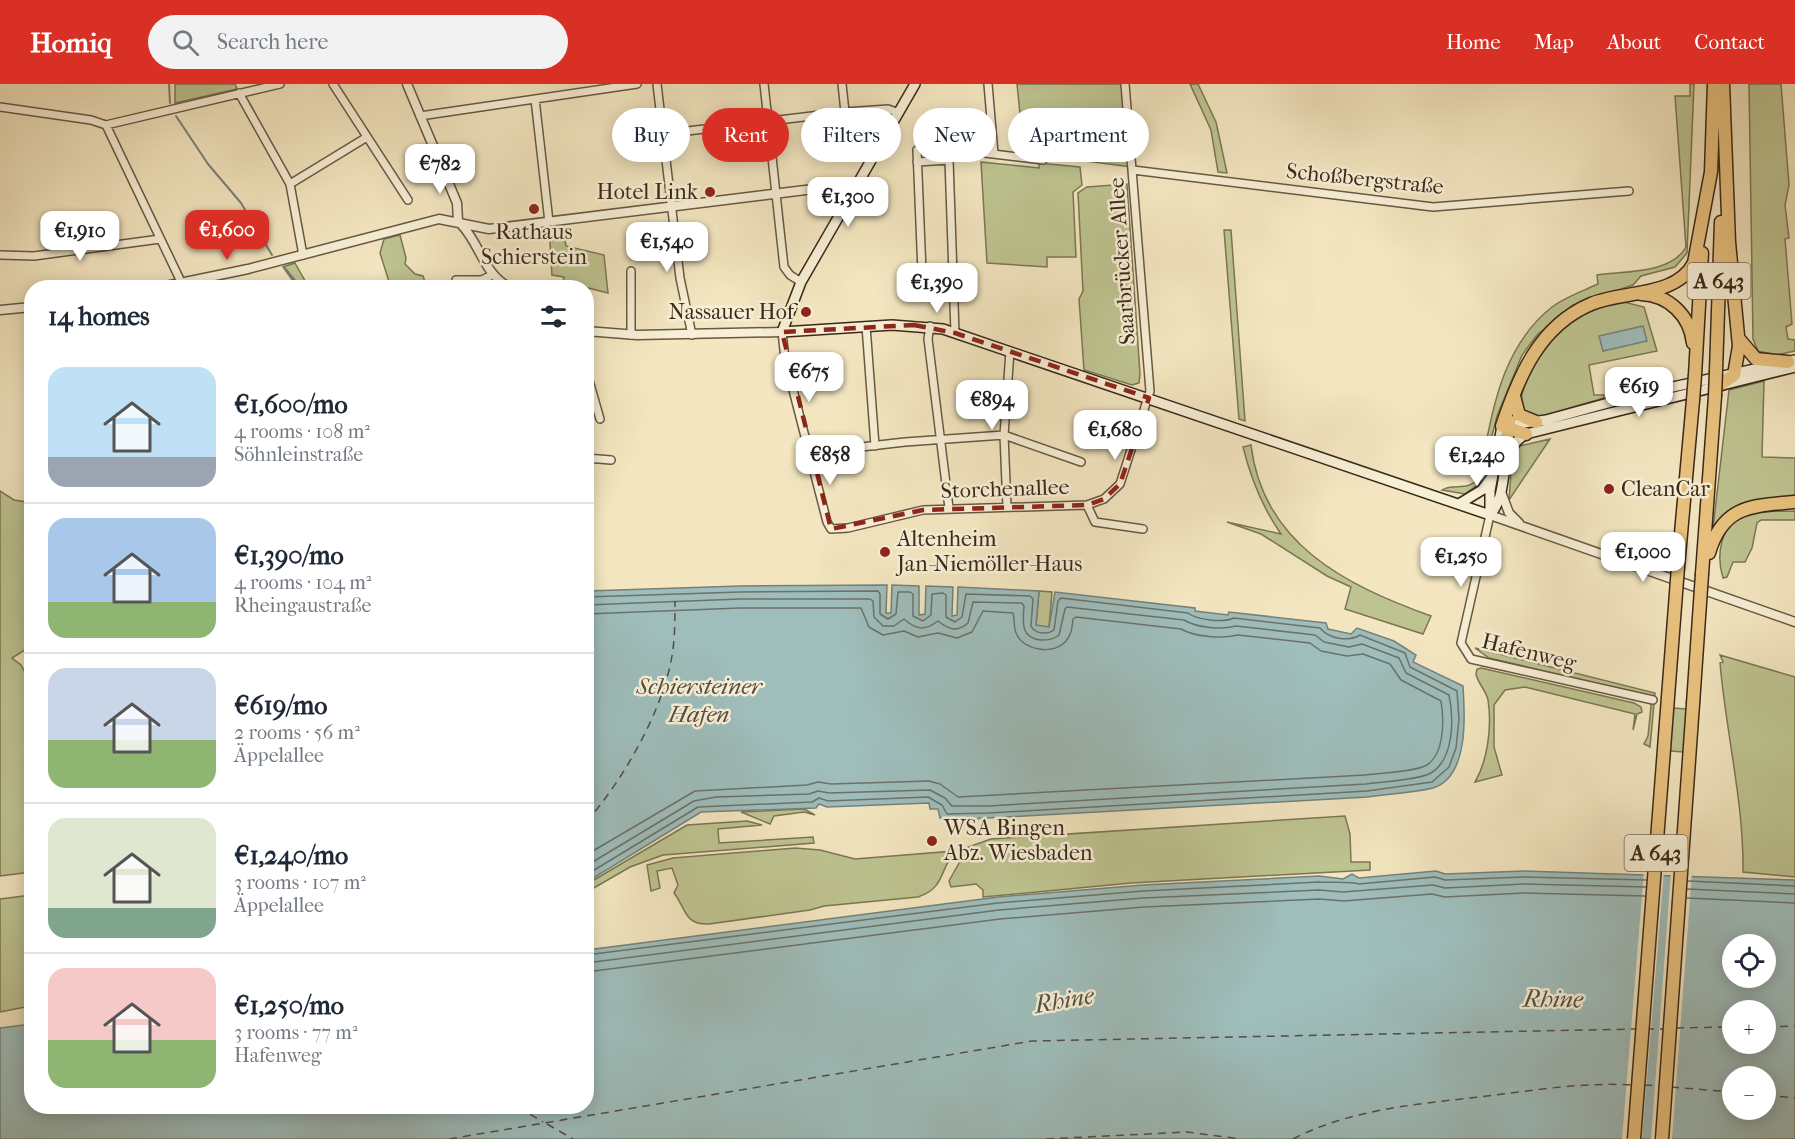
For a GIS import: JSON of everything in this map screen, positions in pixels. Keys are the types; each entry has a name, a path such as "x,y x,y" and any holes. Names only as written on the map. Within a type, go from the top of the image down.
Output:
{"highway":[{"name":"A 643","path":"1634,1139 1695,375 1703,219 1711,172 1714,84"},
{"name":"A 643","path":"1662,1139 1702,574 1718,390 1716,371 1724,147 1722,84"},
{"path":"1718,390 1732,378 1735,372 1739,339 1724,147"},
{"path":"1504,462 1506,426 1512,400 1533,352 1561,323 1589,305 1621,295 1672,284 1687,274 1697,257 1703,219"},
{"path":"1637,293 1661,298 1684,317 1692,339 1695,375"},
{"path":"1739,339 1756,359 1793,363"},
{"path":"1512,400 1519,415 1536,422"},
{"path":"1506,426 1527,434"},
{"path":"1702,574 1713,540 1729,517 1754,507 1795,502"}],"main road":[{"path":"901,108 915,84"},
{"path":"870,162 801,282 782,332 914,325 955,333 1490,515"},
{"path":"790,307 794,323 806,330"},
{"path":"1490,515 1493,474 1506,426 1536,422 1735,372 1793,363"},
{"path":"1490,515 1501,492 1504,462 1512,446 1527,434 1718,390 1793,363"},
{"path":"1459,504 1482,490 1493,474"}],"street":[{"path":"0,108 90,120 106,125 280,84"},
{"path":"333,84 408,200"},
{"path":"407,84 457,203 458,221 477,246 492,275 499,280"},
{"path":"420,116 637,84"},
{"path":"657,84 660,108"},
{"path":"764,84 767,108"},
{"path":"842,84 845,108"},
{"path":"988,84 990,108"},
{"name":"Saarbrücker Allee","path":"1125,84 1150,387 1149,399"},
{"path":"239,93 290,184 303,255"},
{"path":"535,99 549,222"},
{"path":"106,125 180,280"},
{"path":"290,184 367,137"},
{"path":"666,162 680,278 692,335"},
{"path":"773,162 784,267 790,275 801,282"},
{"path":"917,162 922,272 929,278 954,277"},
{"path":"949,162 955,333"},
{"name":"Schoßbergstraße","path":"1133,170 1433,207 1629,191"},
{"path":"206,280 436,219 458,221 489,229 838,186 854,190"},
{"path":"477,246 483,234 489,229"},
{"path":"0,255 34,256 160,238"},
{"path":"631,271 631,335"},
{"path":"456,280 482,280 492,275"},
{"path":"0,310 24,308"},
{"path":"866,326 875,446"},
{"path":"929,328 949,508"},
{"path":"594,332 631,335 782,332 785,359 809,453 1004,435 1082,462"},
{"path":"1007,507 1004,435 1010,351"},
{"path":"594,398 600,419"},
{"name":"Storchenallee","path":"809,453 827,522 831,529 848,528 912,512 949,508 1087,505 1104,500 1120,484 1149,399"},
{"path":"594,459 611,460"},
{"path":"1501,492 1511,515 1525,527"},
{"path":"1087,505 1095,522 1143,529"},
{"path":"1490,515 1795,622"},
{"name":"Hafenweg","path":"1490,515 1461,643 1471,659 1653,700"}],"highlighted area":[{"path":"914,325 955,333 1149,398 1120,484 1104,499 1087,505 923,510 831,529 782,332"}],"green space":[{"path":"175,84 235,84 237,89 175,103"},
{"path":"1017,84 1122,84 1125,108 1019,108"},
{"path":"1190,84 1198,84 1216,122 1227,173 1218,172 1211,130"},
{"path":"1690,84 1694,84 1687,253 1675,267 1641,276 1633,285 1573,305 1537,335 1522,355 1497,416 1480,483 1465,494 1442,490 1469,485 1479,478 1500,385 1520,343 1534,324 1557,303 1598,284 1597,275 1659,267 1679,256 1686,247 1675,96 1690,96"},
{"path":"1749,84 1781,84 1789,185 1785,205 1789,238 1785,239 1792,324 1786,327 1788,339 1795,340 1795,351 1776,355 1758,351 1753,339"},
{"path":"981,162 1039,168 1039,163 1080,167 1082,185 1073,192 1076,257 1047,257 1047,267 987,263"},
{"path":"1093,162 1130,162 1131,167"},
{"path":"1127,184 1140,374 1139,383 1132,385 1084,370 1079,299 1083,291 1078,193 1087,187"},
{"path":"562,225 566,246 604,255 608,293 594,290 594,280 563,280 564,277 552,275 549,227"},
{"path":"1224,230 1231,230 1245,421 1239,419"},
{"path":"400,235 406,258 405,264 415,274 423,276 424,280 388,280 380,253 384,239"},
{"path":"295,263 305,280 292,280 283,267"},
{"path":"1624,302 1644,307 1657,351 1589,365 1594,395 1604,395 1604,398 1539,417 1522,412 1522,396 1526,382 1538,358 1557,334 1594,310"},
{"path":"1764,381 1762,457 1795,458 1795,496 1760,500 1740,506 1721,519 1713,528 1729,390"},
{"path":"1550,439 1509,500 1512,459 1520,446"},
{"path":"1251,445 1259,479 1272,509 1291,534 1313,556 1339,574 1368,590 1431,616 1423,634 1345,609 1351,587 1327,576 1261,534 1227,522 1281,534 1263,503 1250,470 1243,447"},
{"path":"0,491 14,500 24,502 24,650 12,658 24,670 24,873 0,876"},
{"path":"1795,511 1795,520 1761,520 1757,523 1752,548 1745,562 1733,562 1727,577 1723,578 1720,551 1725,534 1735,520 1755,512"},
{"path":"1039,591 1052,592 1049,627 1036,626"},
{"path":"1475,648 1655,693 1650,747 1644,744 1648,736 1652,696 1489,658"},
{"path":"1720,655 1795,677 1795,877 1743,872 1741,820 1720,663 1723,662"},
{"path":"1481,668 1634,703 1641,707 1642,712 1637,714 1633,730 1635,714 1525,687 1505,690 1494,705 1494,747 1502,775 1475,782 1486,753 1489,731 1488,700 1476,674 1477,669"},
{"path":"1662,707 1697,710 1694,753 1659,750"},
{"path":"804,809 815,815 804,812 774,816 770,824 741,812"},
{"path":"1345,816 1350,834 1351,862 1370,862 1370,870 1131,883 983,897 983,890 976,884 951,887 949,881 968,847 991,839"},
{"path":"747,821 762,825 718,829 719,843 813,837 814,843 663,855 630,867 594,888 594,880 687,825"},
{"path":"795,848 820,850 855,859 955,851 933,889 918,897 824,906 810,910 701,924 690,919 674,893 678,885 672,868 657,871 660,888 651,891 647,865 673,858"},
{"path":"24,896 24,1007 0,1012 0,899"}],"water":[{"path":"1643,326 1647,341 1603,351 1599,336"},
{"name":"Schiersteiner Hafen","path":"887,585 886,613 891,613 892,585 919,586 919,615 925,614 926,586 953,587 952,616 957,615 958,587 1039,591 1036,625 1049,627 1055,592 1195,608 1195,611 1228,615 1229,612 1326,623 1328,629 1351,634 1357,628 1394,641 1416,655 1413,662 1463,686 1464,728 1459,759 1445,782 1433,788 1368,797 952,820 940,818 938,809 930,809 929,803 827,807 819,804 816,808 701,812 594,878 594,591 740,586"},
{"name":"Rhine","path":"1436,871 1445,874 1524,871 1795,880 1795,1139 0,1139 0,1028 24,1025 24,1114 594,1114 594,949 998,897 1143,885 1319,876 1343,879 1352,874 1359,878"}],"pier":[{"path":"1644,871 1664,871 1642,1139 1622,1139"},
{"path":"1671,872 1692,872 1672,1139 1651,1139"}],"waterway":[{"path":"169,84 170,103"},
{"path":"176,116 208,164 241,203 272,255"},
{"path":"284,267 295,280"}],"ferry route":[{"path":"594,812 614,786 640,744 660,699 672,656 675,601"},
{"path":"1776,1027 1795,1026"},
{"path":"1676,1028 1722,1027"},
{"path":"449,1139 1032,1041 1636,1029"},
{"path":"1646,1029 1666,1029"},
{"path":"1293,1139 1339,1120 1412,1105 1560,1087 1633,1085"},
{"path":"1644,1085 1660,1086"},
{"path":"1671,1087 1722,1091"},
{"path":"1776,1096 1795,1098"},
{"path":"530,1114 543,1122"},
{"path":"547,1124 573,1139"},
{"path":"1046,1139 1187,1132 1241,1139"}],"place":[{"name":"Hotel Link","path":"710,192"},
{"name":"Rathaus Schierstein","path":"534,209"},
{"name":"Nassauer Hof","path":"806,312"},
{"name":"CleanCar","path":"1609,489"},
{"name":"Altenheim Jan-Niemöller-Haus","path":"885,552"},
{"name":"WSA Bingen Abz. Wiesbaden","path":"932,841"}]}
